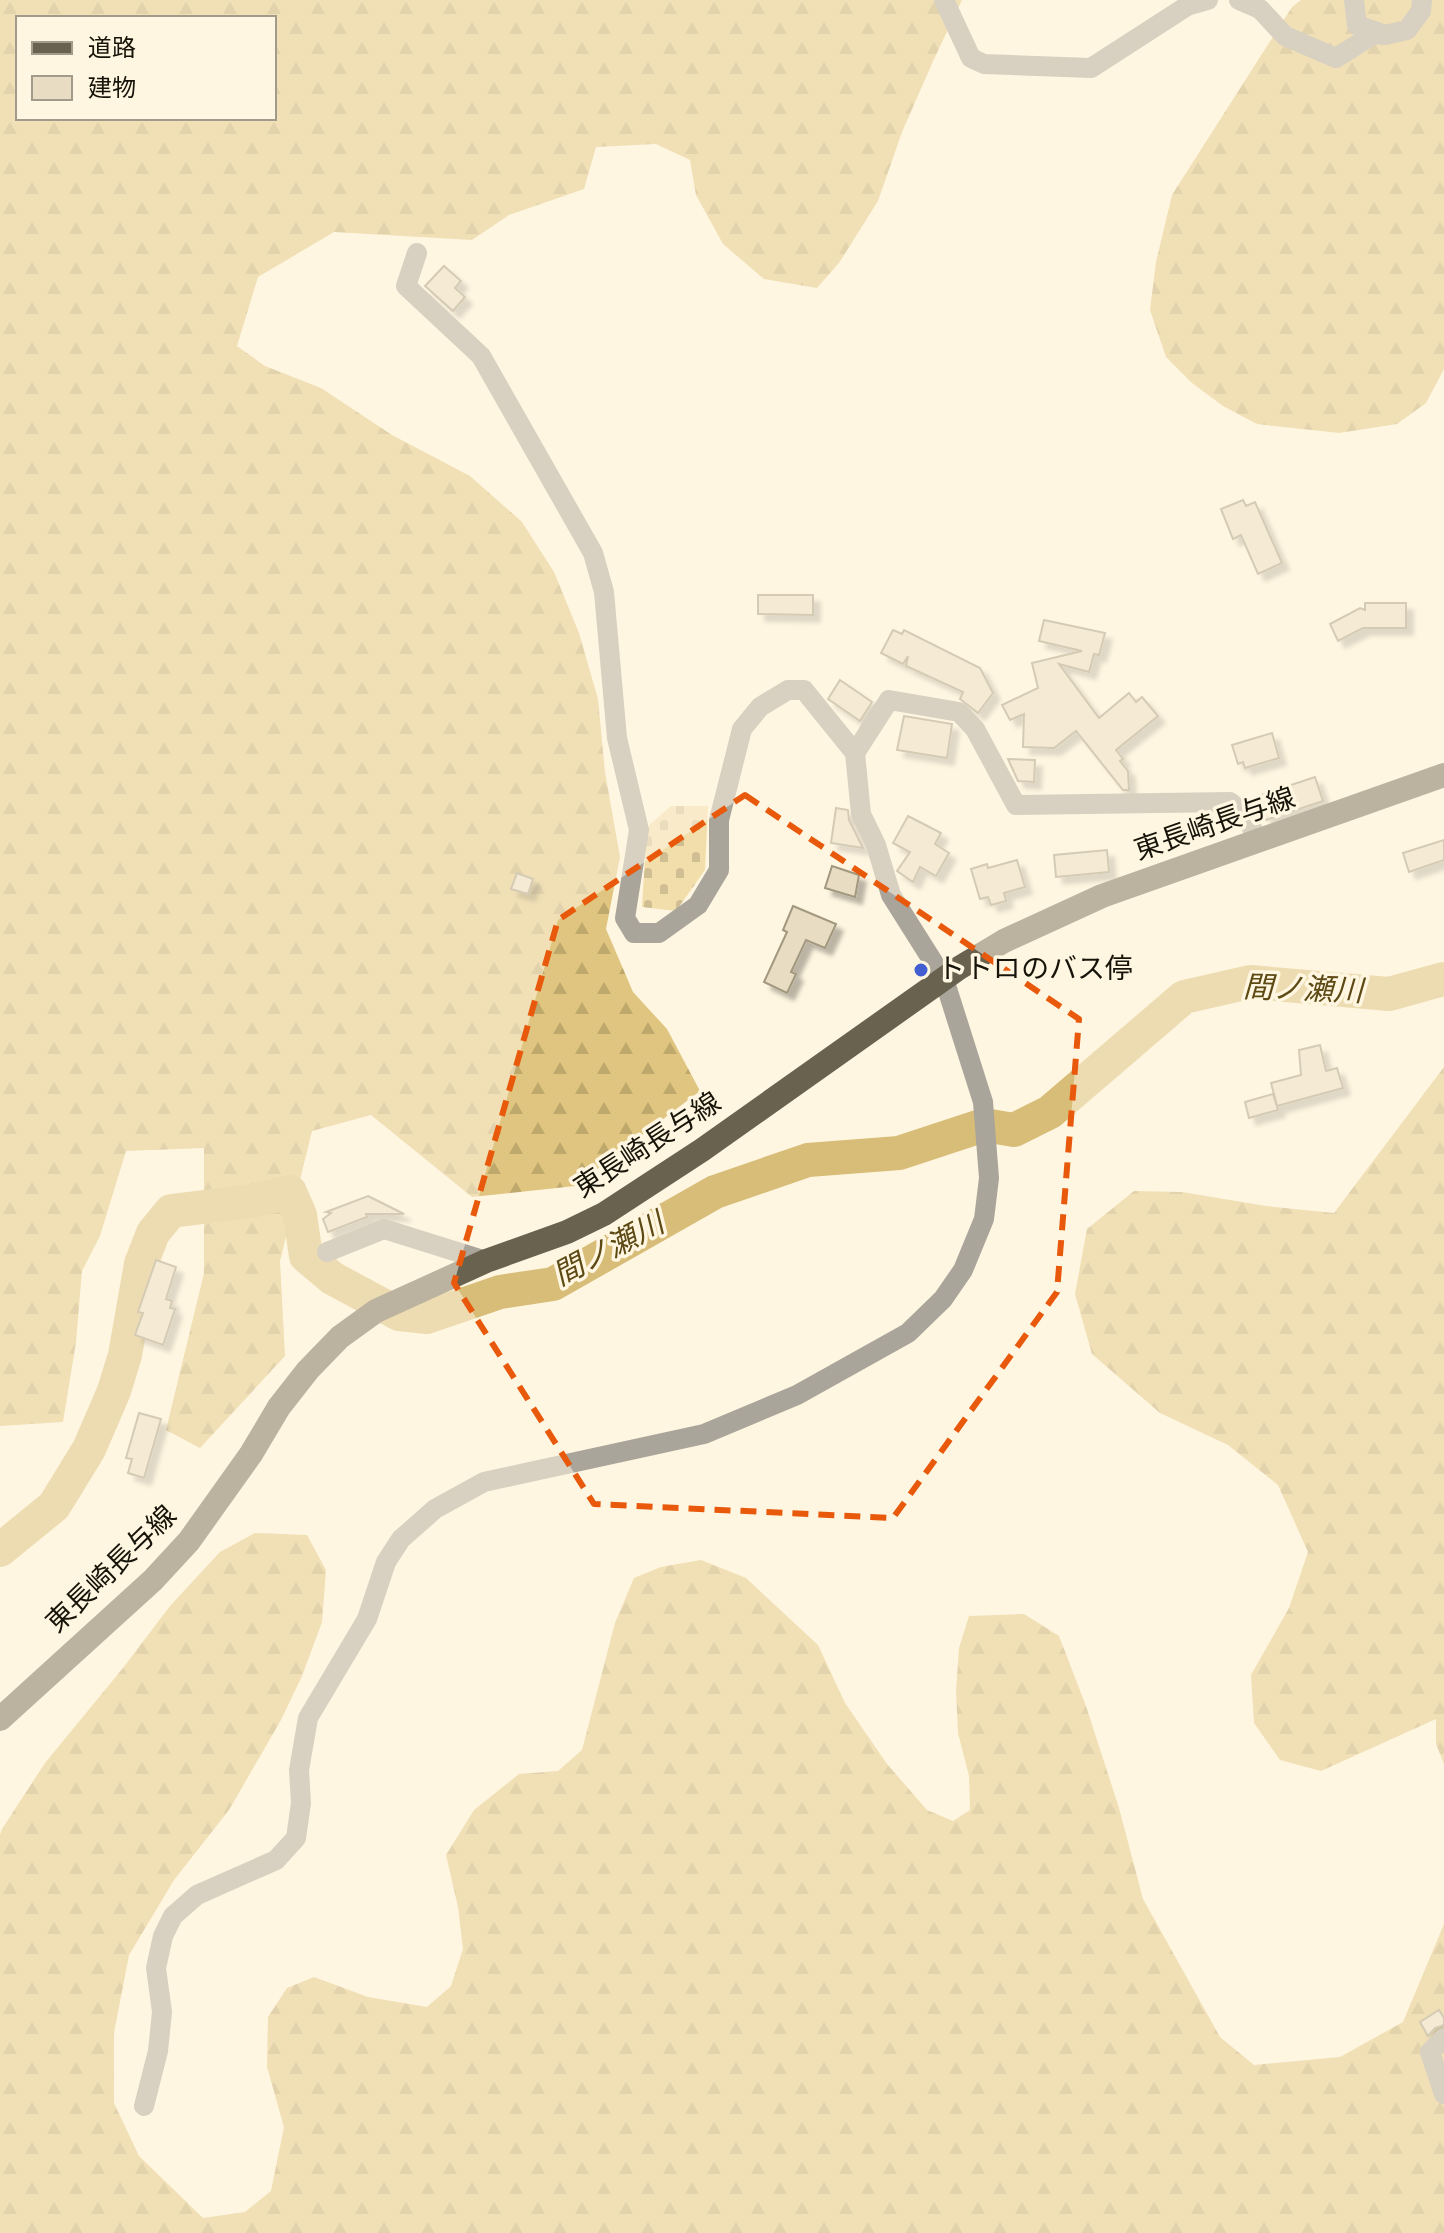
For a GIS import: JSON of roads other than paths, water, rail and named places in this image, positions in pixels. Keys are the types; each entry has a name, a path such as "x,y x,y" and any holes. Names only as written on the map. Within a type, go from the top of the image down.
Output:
{"main road":[{"name":"東長崎長与線","path":"0,1719 153,1580 189,1541 251,1454 279,1407 308,1370 340,1337 376,1311 486,1261 567,1232 604,1214 702,1150 959,968 1004,941 1102,896 1444,775"}],"street":[{"path":"944,0 971,58 984,64 1091,68 1187,6 1208,0"},
{"path":"1239,0 1260,9 1285,36 1336,58 1374,34 1407,30 1421,11 1422,0"},
{"path":"1354,0 1357,25 1385,35"},
{"path":"144,2106 158,2051 162,2012 156,1968 163,1936 173,1916 197,1895 276,1860 296,1838 301,1803 299,1770 308,1718 367,1619 386,1562 401,1539 435,1509 484,1482 704,1434 797,1395 908,1333 943,1299 963,1270 984,1219 989,1178 983,1102 944,979 891,895 876,845 861,814 855,753 804,690 788,690 760,707 742,729 719,820 719,870 698,905 659,933 634,933 625,918 639,830 617,738 604,592 593,553 481,356 406,286 417,253"},
{"path":"855,753 889,700 959,712 975,729 1016,805 1230,802 1248,817 1257,842"},
{"path":"327,1252 384,1229 486,1261"},
{"path":"1444,2038 1430,2052 1444,2094"}],"waterway":[{"name":"間ノ瀬川","path":"0,1550 54,1506 89,1449 114,1391 125,1355 141,1264 153,1233 171,1211 252,1201 290,1192 300,1215 306,1256 332,1278 399,1314 427,1317 500,1292 553,1284 715,1192 808,1160 899,1153 984,1125 1014,1130 1050,1112 1184,997 1250,982 1389,994 1444,979"}],"place":[{"name":"トトロのバス停","path":"921,970"}]}
